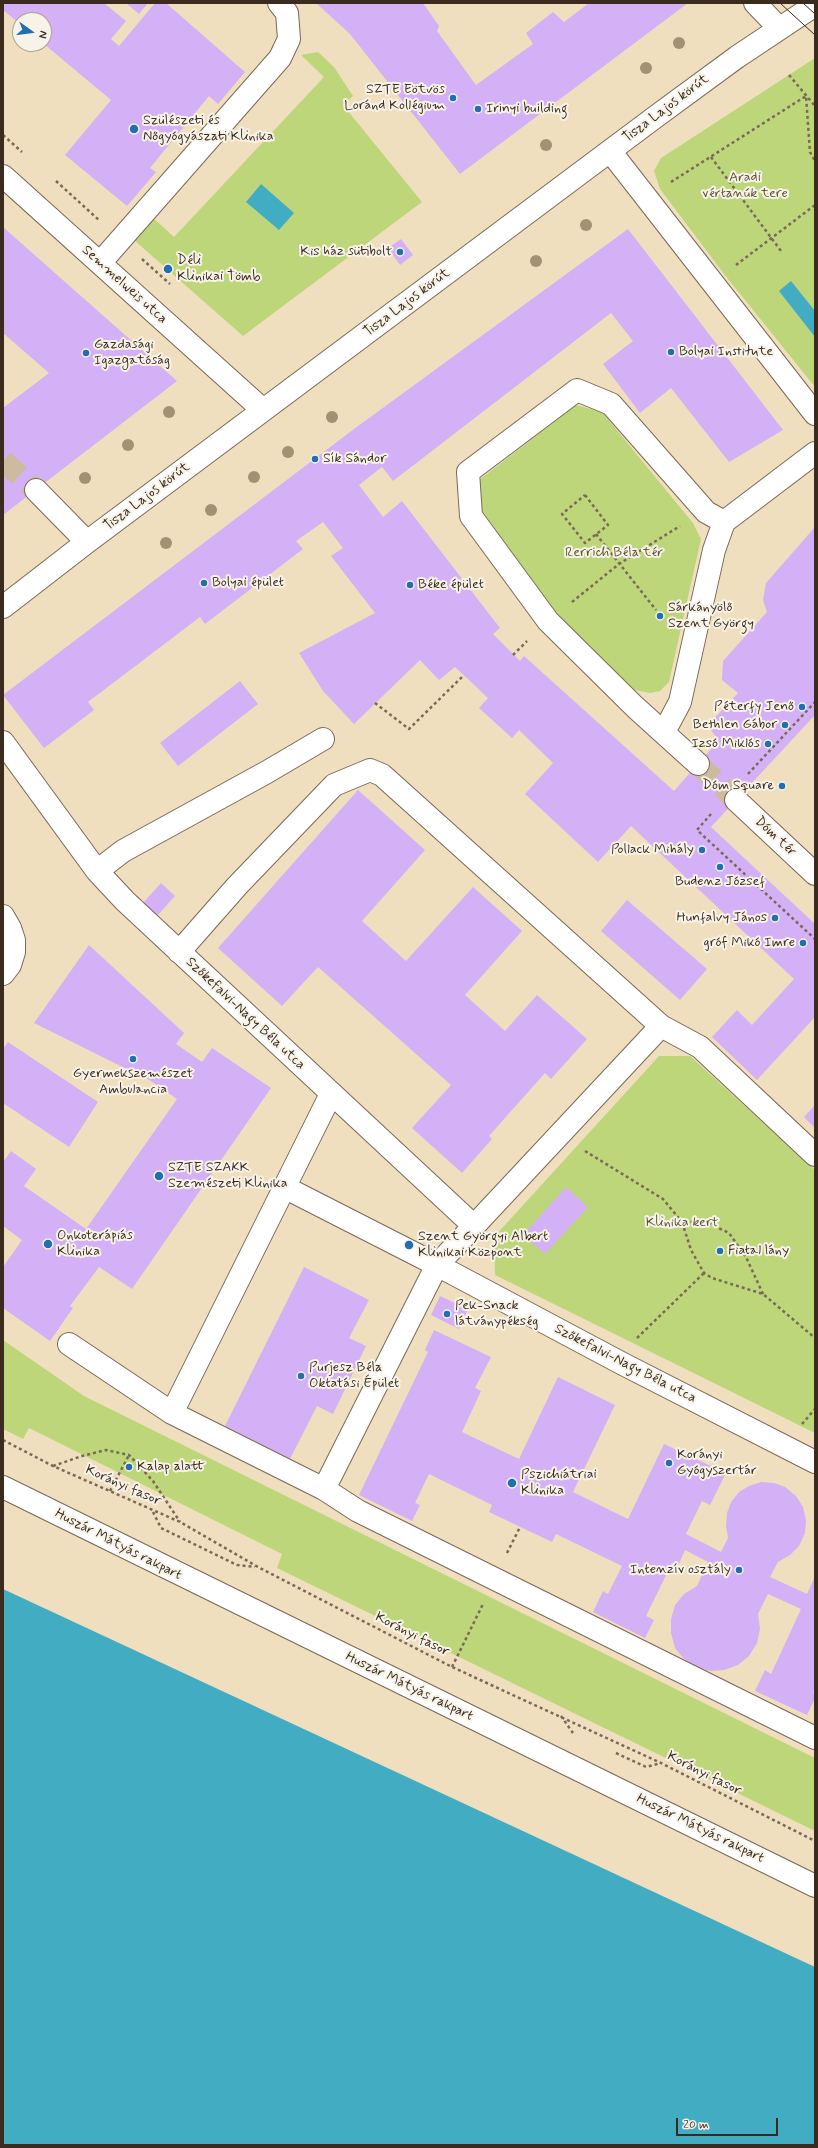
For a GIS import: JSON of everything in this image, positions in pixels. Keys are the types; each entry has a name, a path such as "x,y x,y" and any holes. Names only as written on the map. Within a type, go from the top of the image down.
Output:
{"street":[{"path":"100,263 280,58 289,39 287,13 279,3"},
{"path":"755,3 779,28"},
{"name":"Tisza Lajos körút","path":"3,607 87,542 610,151 779,28 806,11"},
{"path":"610,151 815,414"},
{"name":"Semmelweis utca","path":"3,176 263,410"},
{"path":"698,764 664,732 634,707 548,621 471,516 468,472 577,390 611,404 706,512 724,522"},
{"path":"664,732 680,702 714,550 724,522 815,453"},
{"path":"36,490 87,542"},
{"path":"97,871 122,851 268,772 323,739"},
{"name":"Szőkefalvi-Nagy Béla utca","path":"3,742 97,871 125,901 474,1226"},
{"path":"179,952 237,886 334,785 370,770 382,775 661,1026 700,1047 815,1155"},
{"name":"Dóm tér","path":"736,800 815,874"},
{"path":"3,916 10,928 14,940 14,952 10,965 3,974"},
{"path":"324,1489 437,1265 661,1026"},
{"path":"172,1413 331,1094"},
{"name":"Szőkefalvi-Nagy Béla utca","path":"284,1187 437,1265 623,1364 815,1462"},
{"path":"69,1344 172,1413 324,1489 358,1511 815,1738"},
{"name":"Huszár Mátyás rakpart","path":"3,1487 815,1886"}],"path":[{"path":"789,75 815,106"},
{"path":"666,185 806,96"},
{"path":"806,96 810,152 815,161"},
{"path":"710,157 781,251"},
{"path":"712,283 815,204"},
{"path":"586,495 608,525 596,534 585,543 562,514 586,495"},
{"path":"572,603 619,564 676,528"},
{"path":"596,534 656,610"},
{"path":"375,703 409,729 464,675"},
{"path":"559,1134 663,1199 682,1222 690,1250 704,1273 712,1278 763,1294 815,1338"},
{"path":"682,1222 706,1222 729,1233 746,1258 763,1294"},
{"path":"640,1335 704,1273"},
{"name":"Korányi fasor","path":"3,1440 53,1466 180,1522 258,1567 452,1667 660,1763 815,1841"},
{"path":"53,1466 106,1450 129,1455 153,1481 180,1522"},
{"path":"110,1491 129,1455"},
{"path":"153,1511 162,1528 168,1532 237,1565 258,1567"},
{"path":"560,1716 572,1732"},
{"path":"611,1751 646,1767 660,1763"}],"green space":[{"path":"318,52 334,67 353,96 343,105 422,202 243,336 134,240 150,215 174,237 324,77 301,55"},
{"name":"Aradi vértanúk tere","path":"815,58 815,387 724,274 660,189 654,171 661,158"},
{"name":"Rerrich Béla tér","path":"576,405 602,412 693,523 701,539 669,682 660,691 650,693 635,690 566,626 478,505 478,481"},
{"name":"Klinika kert","path":"659,1056 690,1056 815,1170 815,1433 495,1275 494,1237"},
{"path":"3,1340 84,1396 815,1758 815,1831 277,1568 282,1554 29,1428 23,1439 3,1429"}],"water":[{"path":"261,184 294,213 279,230 246,202"},
{"path":"791,281 815,311 815,337 779,291"},
{"path":"3,1589 815,1967 815,2145 3,2145"}],"building":[{"name":"Szülészeti és Nőgyógyászati Klinika","path":"3,3 104,3 126,21 111,39 119,46 155,3 166,3 245,72 218,104 209,96 150,168 156,172 127,206 65,155 111,100 52,51 52,12 12,12 12,17 3,10"},
{"path":"126,3 148,3 139,14"},
{"name":"Irinyi building","path":"316,3 423,3 439,26 437,31 476,85 533,44 526,33 553,12 564,22 589,3 688,3 460,174 350,34"},
{"name":"Gazdasági Igazgatóság","path":"3,227 177,381 3,515 3,408 49,373 3,333"},
{"path":"628,229 783,430 729,462 671,388 640,413 603,364 633,341 611,313 393,481 382,467 359,485 383,517 402,501 500,628 493,634 520,661 524,656 674,791 719,740 707,726 738,693 722,680 723,661 767,612 763,600 766,583 815,527 815,715 711,827 815,924 815,1017 757,1080 712,1037 737,1010 752,1025 794,979 631,826 598,862 525,794 553,763 519,730 512,738 479,708 488,698 455,667 439,680 420,660 354,724 323,691 299,653 375,613 331,556 343,548 323,522 296,541 303,549 205,624 200,617 88,702 94,710 44,748 3,695 354,429"},
{"name":"Kis ház sütibolt","path":"401,239 413,255 400,265 388,248"},
{"path":"240,681 258,704 178,766 160,743"},
{"path":"358,790 425,850 362,921 406,961 473,887 522,931 465,995 505,1031 537,995 587,1039 551,1079 545,1073 489,1136 492,1139 462,1173 412,1128 451,1085 318,967 282,1006 218,948"},
{"path":"161,883 175,896 157,916 143,903"},
{"path":"627,900 707,969 680,1000 601,931"},
{"path":"89,945 184,1033 176,1044 202,1062 212,1048 271,1088 132,1289 99,1267 70,1306 73,1308 50,1341 3,1308 3,1267 22,1240 3,1226 3,1162 11,1151 36,1169 24,1186 86,1229 177,1099 151,1081 34,1023"},
{"path":"8,1042 98,1102 69,1147 3,1103 3,1049"},
{"path":"815,1105 815,1128 804,1117"},
{"path":"566,1187 588,1207 545,1254 523,1235"},
{"name":"Purjesz Béla Oktatási Épület","path":"304,1267 369,1300 349,1338 366,1346 333,1414 317,1406 290,1459 225,1426"},
{"path":"440,1296 468,1309 459,1329 431,1315"},
{"name":"Pszichiátriai Klinika","path":"434,1330 491,1357 475,1388 481,1391 462,1432 519,1459 558,1377 615,1405 573,1492 628,1519 664,1444 726,1473 710,1505 702,1501 686,1534 721,1552 728,1538 726,1526 727,1513 731,1502 739,1492 749,1486 761,1482 774,1483 785,1487 796,1496 803,1507 806,1520 805,1533 799,1546 790,1555 778,1562 770,1577 807,1594 815,1576 815,1687 813,1692 815,1694 815,1698 807,1715 755,1691 765,1670 771,1674 801,1609 768,1594 758,1614 760,1629 757,1643 749,1656 738,1665 724,1670 710,1671 696,1667 684,1659 675,1648 671,1633 671,1619 675,1605 684,1594 697,1586 708,1562 685,1550 678,1566 672,1563 646,1616 654,1620 645,1638 593,1612 603,1591 608,1594 622,1566 556,1534 552,1542 489,1512 492,1505 429,1474 415,1503 420,1505 412,1521 359,1495 428,1352 425,1350"}],"tunnel":[{"path":"3,461 36,490"},
{"path":"698,764 736,800"}],"tram line":[{"path":"780,3 815,35"},
{"path":"803,3 815,14"}],"place":[{"name":"SZTE Eötvös Loránd Kollégium","path":"453,98"},
{"name":"Irinyi building","path":"478,109"},
{"name":"Szülészeti és Nőgyógyászati Klinika","path":"134,129"},
{"name":"Kis ház sütibolt","path":"400,252"},
{"name":"Déli Klinikai Tömb","path":"168,269"},
{"name":"Bolyai Institute","path":"671,352"},
{"name":"Gazdasági Igazgatóság","path":"86,353"},
{"name":"Sík Sándor","path":"315,459"},
{"name":"Bolyai épület","path":"204,583"},
{"name":"Béke épület","path":"410,585"},
{"name":"Sárkányölő Szent György","path":"660,616"},
{"name":"Péterfy Jenő","path":"802,707"},
{"name":"Bethlen Gábor","path":"785,725"},
{"name":"Izsó Miklós","path":"768,744"},
{"name":"Dóm Square","path":"782,786"},
{"name":"Pollack Mihály","path":"702,850"},
{"name":"Budenz József","path":"720,867"},
{"name":"Hunfalvy János","path":"775,918"},
{"name":"gróf Mikó Imre","path":"803,943"},
{"name":"Gyermekszemészet Ambulancia","path":"133,1059"},
{"name":"SZTE SZAKK Szemészeti Klinika","path":"159,1176"},
{"name":"Onkoterápiás Klinika","path":"48,1244"},
{"name":"Szent Györgyi Albert Klinikai Központ","path":"409,1245"},
{"name":"Fiatal lány","path":"720,1251"},
{"name":"Pek-Snack látványpékség","path":"447,1314"},
{"name":"Purjesz Béla Oktatási Épület","path":"301,1376"},
{"name":"Korányi Gyógyszertár","path":"669,1463"},
{"name":"Kalap alatt","path":"129,1467"},
{"name":"Pszichiátriai Klinika","path":"512,1483"},
{"name":"Intenzív osztály","path":"739,1570"}]}
